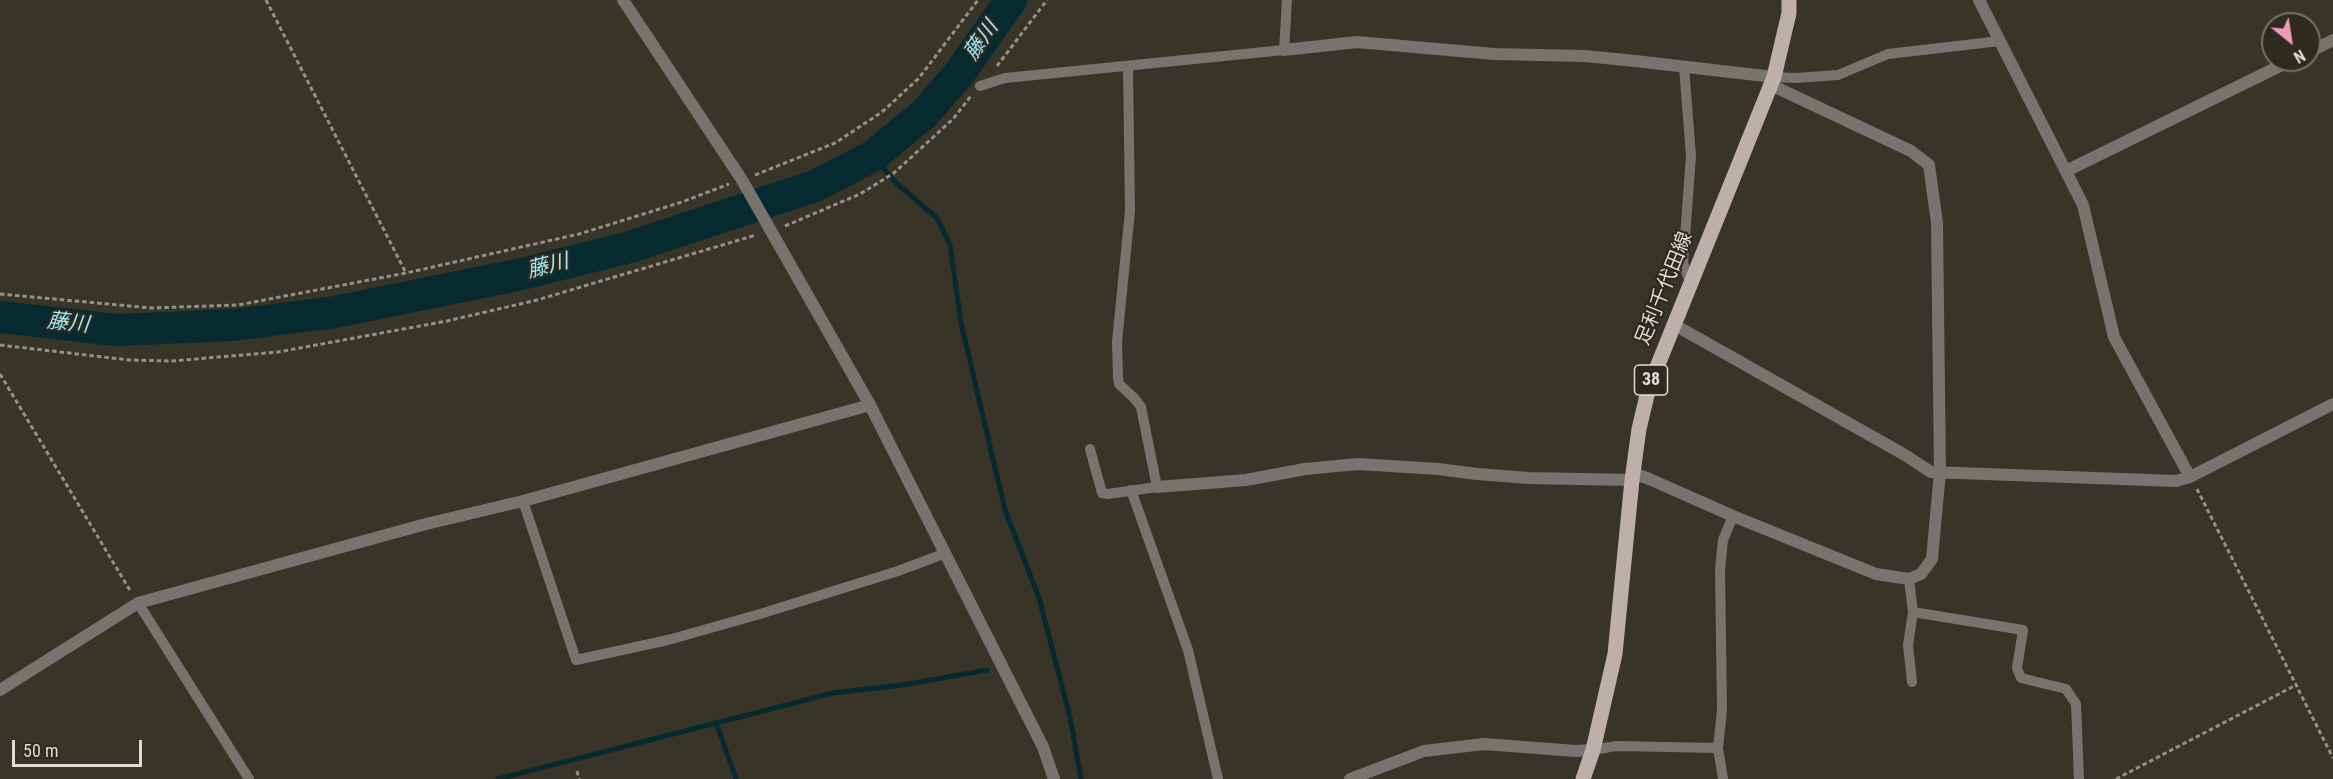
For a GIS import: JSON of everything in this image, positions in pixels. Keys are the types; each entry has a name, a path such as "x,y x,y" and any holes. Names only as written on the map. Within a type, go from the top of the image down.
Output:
{"main road":[{"name":"足利千代田線","path":"1583,779 1593,750 1615,654 1632,477 1639,429 1649,387 1773,81 1789,13 1789,0"}],"street":[{"path":"623,0 743,182 870,405 1043,747 1054,779"},
{"path":"1979,0 2083,205 2114,337 2190,477"},
{"path":"1157,487 1246,480 1305,469 1358,464 1528,478 1647,478 1876,574 1909,579 1921,574 1932,559 1940,472 1937,223 1929,165 1911,151 1773,81 1684,66 1585,56 1484,54 1357,42 1284,50"},
{"path":"2066,171 2268,72"},
{"path":"1673,324 1905,455 1931,472 2176,481 2190,477 2333,404"},
{"path":"0,690 138,603 426,524 523,501 870,405"},
{"path":"1350,779 1424,751 1484,744 1576,751 1593,750"}],"lane":[{"path":"980,86 1005,78 1284,50 1287,0"},
{"path":"1773,81 1838,75 1887,54 2000,41"},
{"path":"1684,66 1691,156 1683,263 1690,282"},
{"path":"1090,449 1102,493 1157,487 1141,407 1119,384 1118,377 1117,342 1130,211 1128,67"},
{"path":"1131,490 1188,650 1218,779"},
{"path":"523,501 576,660 668,640 898,571 946,553"},
{"path":"1723,779 1718,748 1722,710 1720,570 1724,540 1733,516"},
{"path":"1909,579 1913,612 1908,645 1912,682"},
{"path":"138,603 249,779"},
{"path":"1913,612 2023,630 2017,668 2021,678 2066,689 2076,704 2079,779"},
{"path":"1593,750 1616,746 1718,748"}],"path":[{"path":"266,0 406,273"},
{"path":"0,294 151,308 238,305 406,273 579,234 743,182 835,143 903,95 919,78 978,0"},
{"path":"0,345 129,360 172,361 278,352 447,321 537,300 771,229 860,194 894,173 953,119 1009,52 1047,0"},
{"path":"0,374 138,603"},
{"path":"2190,477 2333,758"},
{"path":"2116,779 2296,685"},
{"path":"577,771 579,779"}],"waterway":[{"name":"藤川","path":"0,317 116,330 233,325 335,312 522,274 630,247 815,186 873,156 924,114 959,74 1011,0"},
{"path":"873,156 895,182 937,218 950,245 961,323 1005,510 1039,598 1070,717 1081,779"},
{"path":"498,779 833,693 902,685 987,670"},
{"path":"716,722 736,779"}]}
